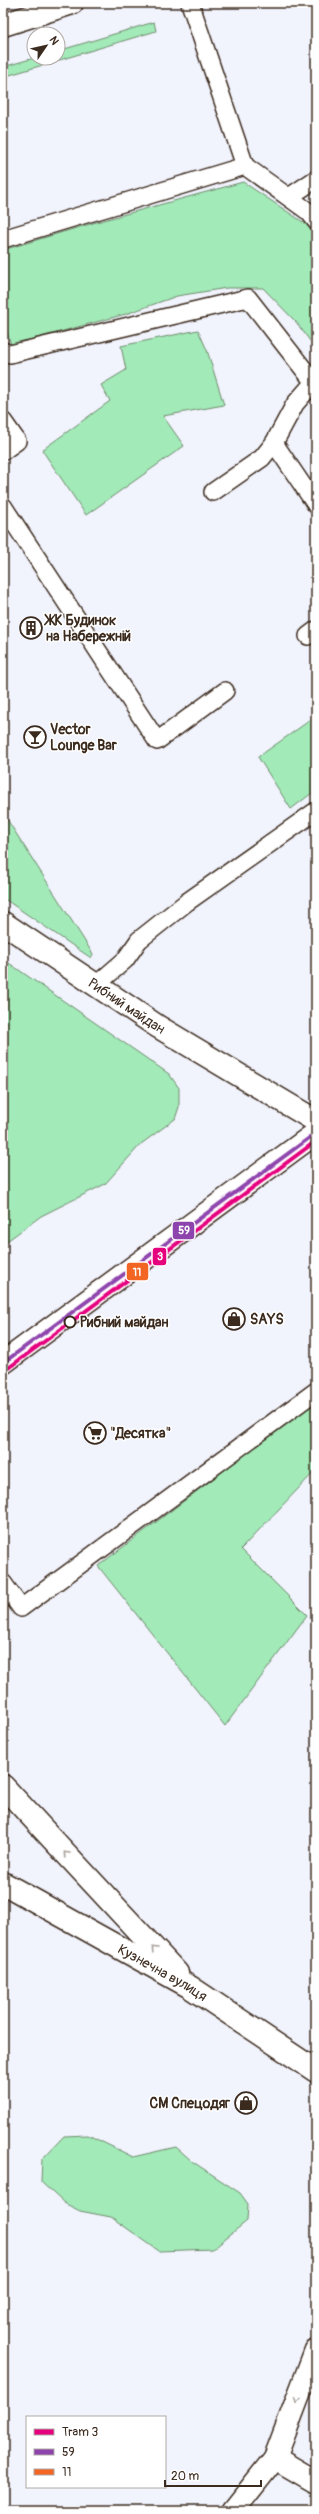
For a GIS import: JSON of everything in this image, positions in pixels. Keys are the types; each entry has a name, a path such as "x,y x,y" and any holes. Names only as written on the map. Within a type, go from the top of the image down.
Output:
{"street":[{"path":"3,25 72,3"},
{"name":"Рибний майдан","path":"3,923 95,986 157,1026 316,1121"},
{"path":"3,1363 316,1132"},
{"path":"3,1786 190,1987"},
{"name":"Кузнечна вулиця","path":"3,1883 190,1987 316,2071"},
{"path":"233,2511 275,2458 316,2350"},
{"path":"275,2458 316,2482"}],"lane":[{"path":"190,3 245,166 309,212 316,221"},
{"path":"3,239 245,166"},
{"path":"289,197 316,179"},
{"path":"3,351 10,354 248,298 315,383 295,404 274,443 262,458 213,492"},
{"path":"3,421 17,441 3,451"},
{"path":"274,443 316,505"},
{"path":"3,506 157,741 225,691"},
{"path":"95,986 125,960 139,940 187,902 316,811"},
{"path":"3,1583 21,1608 316,1390"}],"green space":[{"path":"154,22 156,31 66,58 66,49"},
{"path":"26,60 26,66 40,66 3,77 3,67"},
{"path":"243,182 306,224 316,238 316,349 296,322 263,288 227,288 177,296 126,314 11,345 3,319 3,250 93,223"},
{"path":"198,330 207,350 224,405 163,416 184,446 86,515 42,450 110,401 101,385 126,370 121,346"},
{"path":"316,716 316,790 291,809 258,757"},
{"path":"3,813 93,954 91,958 3,898"},
{"path":"3,959 169,1074 179,1088 179,1107 175,1119 141,1144 105,1184 41,1216 3,1244"},
{"path":"316,1401 316,1470 241,1549 307,1615 225,1726 98,1566"},
{"path":"88,2135 133,2157 176,2147 193,2162 240,2193 248,2204 247,2221 212,2249 159,2251 111,2217 80,2211 64,2203 41,2182 42,2159 64,2136"}],"tram line":[{"name":"3","path":"3,1372 316,1141"}],"transit line":[{"name":"59","path":"3,1363 316,1133"},
{"name":"11","path":"7,1368 316,1140"}],"place":[{"name":"ЖК Будинок на Набережній","path":"31,628"},
{"name":"Vector Lounge Bar","path":"35,737"},
{"name":"SAYS","path":"234,1319"},
{"name":"Рибний майдан","path":"70,1322"},
{"name":"\"Десятка\"","path":"95,1433"},
{"name":"СМ Спецодяг","path":"246,2103"}]}
